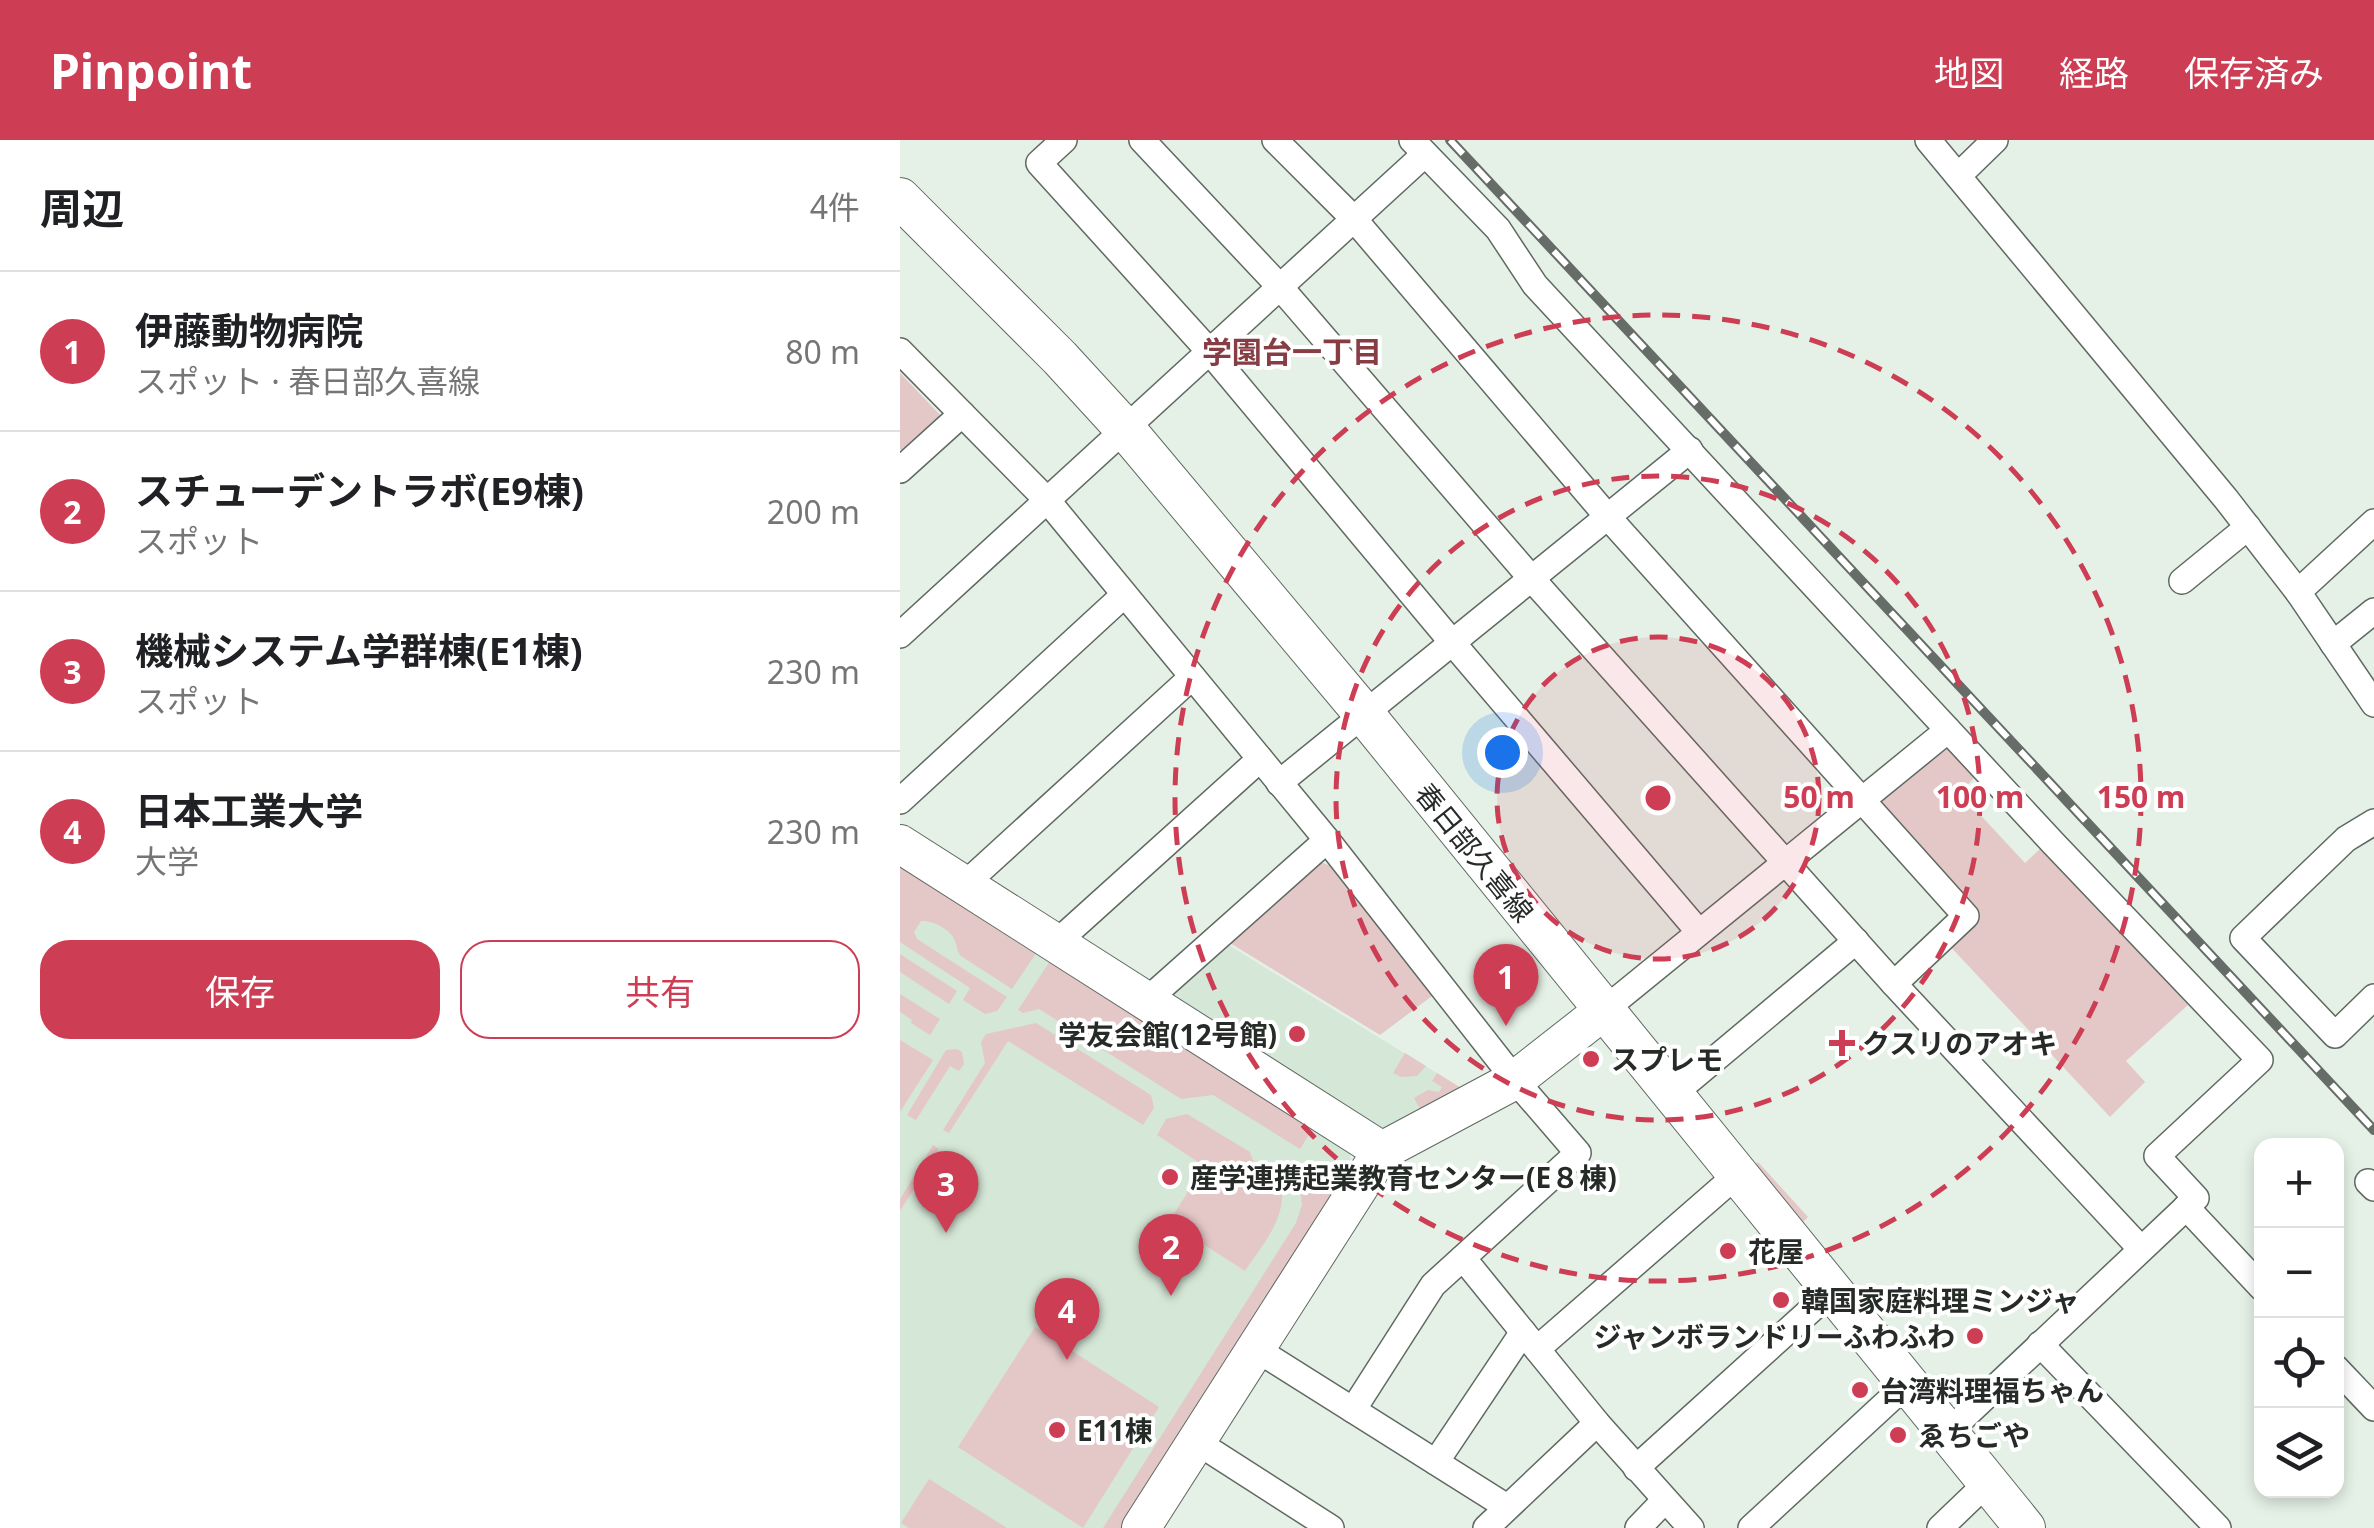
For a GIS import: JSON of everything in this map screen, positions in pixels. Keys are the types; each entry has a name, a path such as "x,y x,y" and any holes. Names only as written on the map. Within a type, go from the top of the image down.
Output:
{"main road":[{"name":"春日部久喜線","path":"900,198 1126,430 1364,714 2025,1528"}],"street":[{"path":"1064,140 1038,163 1209,351 1699,932"},
{"path":"1142,140 1280,287 1531,578 1894,984 2141,1249"},
{"path":"1275,140 1354,220 1607,516 1966,916 1894,984"},
{"path":"1928,140 2248,527 2298,592 2374,704"},
{"path":"1958,176 1995,140"},
{"path":"900,636 1354,220 1419,147 1498,229 1535,284 2260,1060 2157,1156 2196,1198 1948,1432"},
{"path":"900,351 1047,500 1326,840 1515,1080 1578,1152 1432,1286 1353,1410"},
{"path":"902,464 962,414"},
{"path":"1280,783 1690,450"},
{"path":"2298,592 2374,522"},
{"path":"2182,582 2248,527"},
{"path":"900,801 1124,594"},
{"path":"2333,644 2374,611"},
{"path":"964,885 1192,677"},
{"path":"1141,1528 1382,1151 1515,1080 1948,730"},
{"path":"1056,944 1260,759"},
{"path":"2374,822 2346,839 2242,938 2335,1034 2374,997"},
{"path":"1146,1001 1326,840"},
{"path":"900,844 1382,1151"},
{"path":"1672,1095 1856,941"},
{"path":"1436,1462 1530,1340 1739,1174"},
{"path":"2186,1207 2254,1279"},
{"path":"1463,1258 1596,1423 1692,1528"},
{"path":"1636,1468 1833,1290"},
{"path":"2040,1344 2218,1528"},
{"path":"1256,1349 1507,1507"},
{"path":"2344,1376 2374,1408"},
{"path":"1750,1528 1908,1383"},
{"path":"1486,1528 1596,1423"},
{"path":"1197,1442 1331,1528"},
{"path":"1940,1528 1986,1483"},
{"path":"1638,1528 1665,1500"}],"shaded area":[{"path":"900,373 942,417 905,452 900,449"},
{"path":"1940,747 1954,751 1976,776 1960,793 2025,863 2042,847 2188,1005 2126,1061 2145,1082 2110,1117 1947,943 1976,912 1882,805 1882,796"},
{"path":"1315,865 1331,866 1432,996 1380,1035 1230,943"},
{"path":"900,866 1349,1150 1353,1172 1126,1528 900,1528"},
{"path":"900,866 1037,952 1012,989 961,956 945,929 921,921 914,932 917,939 1007,997 997,1011 985,1014 963,1000 970,988 900,942"},
{"path":"1227,944 1461,1088 1376,1133 1167,1001"},
{"path":"900,954 957,991 949,1004 900,972"},
{"path":"1050,961 1313,1128 1300,1149 1213,1095 1181,1099 1039,1009 1023,1013 1018,1010"},
{"path":"900,994 940,1019 930,1035 900,1012"},
{"path":"1036,1023 1151,1095 1154,1108 1143,1125 1008,1041 949,1133 943,1130 985,1063 981,1042 986,1034"},
{"path":"900,1040 933,1060 900,1112"},
{"path":"946,1050 962,1052 964,1064 959,1071 950,1066 916,1120 907,1115"},
{"path":"1405,1053 1426,1066 1417,1076 1393,1073"},
{"path":"1437,1073 1461,1088 1420,1109 1414,1098 1428,1090 1439,1092 1442,1087 1432,1081"},
{"path":"1187,1114 1250,1152 1257,1172 1282,1188 1276,1222 1245,1271 1169,1222 1204,1166 1157,1135 1166,1119"},
{"path":"933,1145 939,1149 900,1211 900,1199"},
{"path":"1758,1162 1808,1217 1801,1224 1753,1166"},
{"path":"1327,1184 1341,1191 1126,1528 1103,1528 1296,1223 1302,1205 1300,1189"},
{"name":"E11棟","path":"1035,1327 1159,1407 1083,1528 958,1447"},
{"path":"929,1479 1007,1528 909,1528 901,1523"}],"railway":[{"path":"1450,140 2374,1130"}],"place":[{"name":"伊藤動物病院","path":"1506,1026"},
{"name":"学友会館(12号館)","path":"1297,1034"},
{"name":"クスリのアオキ","path":"1842,1043"},
{"name":"スプレモ","path":"1591,1059"},
{"name":"産学連携起業教育センター(E８棟)","path":"1170,1177"},
{"name":"機械システム学群棟(E1棟)","path":"946,1233"},
{"name":"花屋","path":"1728,1251"},
{"name":"スチューデントラボ(E9棟)","path":"1171,1296"},
{"name":"韓国家庭料理ミンジャ","path":"1781,1300"},
{"name":"ジャンボランドリーふわふわ","path":"1975,1336"},
{"name":"日本工業大学","path":"1067,1360"},
{"name":"台湾料理福ちゃん","path":"1860,1390"},
{"name":"E11棟","path":"1057,1430"},
{"name":"ゑちごや","path":"1898,1435"}],"district":[{"name":"学園台一丁目","path":"1292,351"}]}
